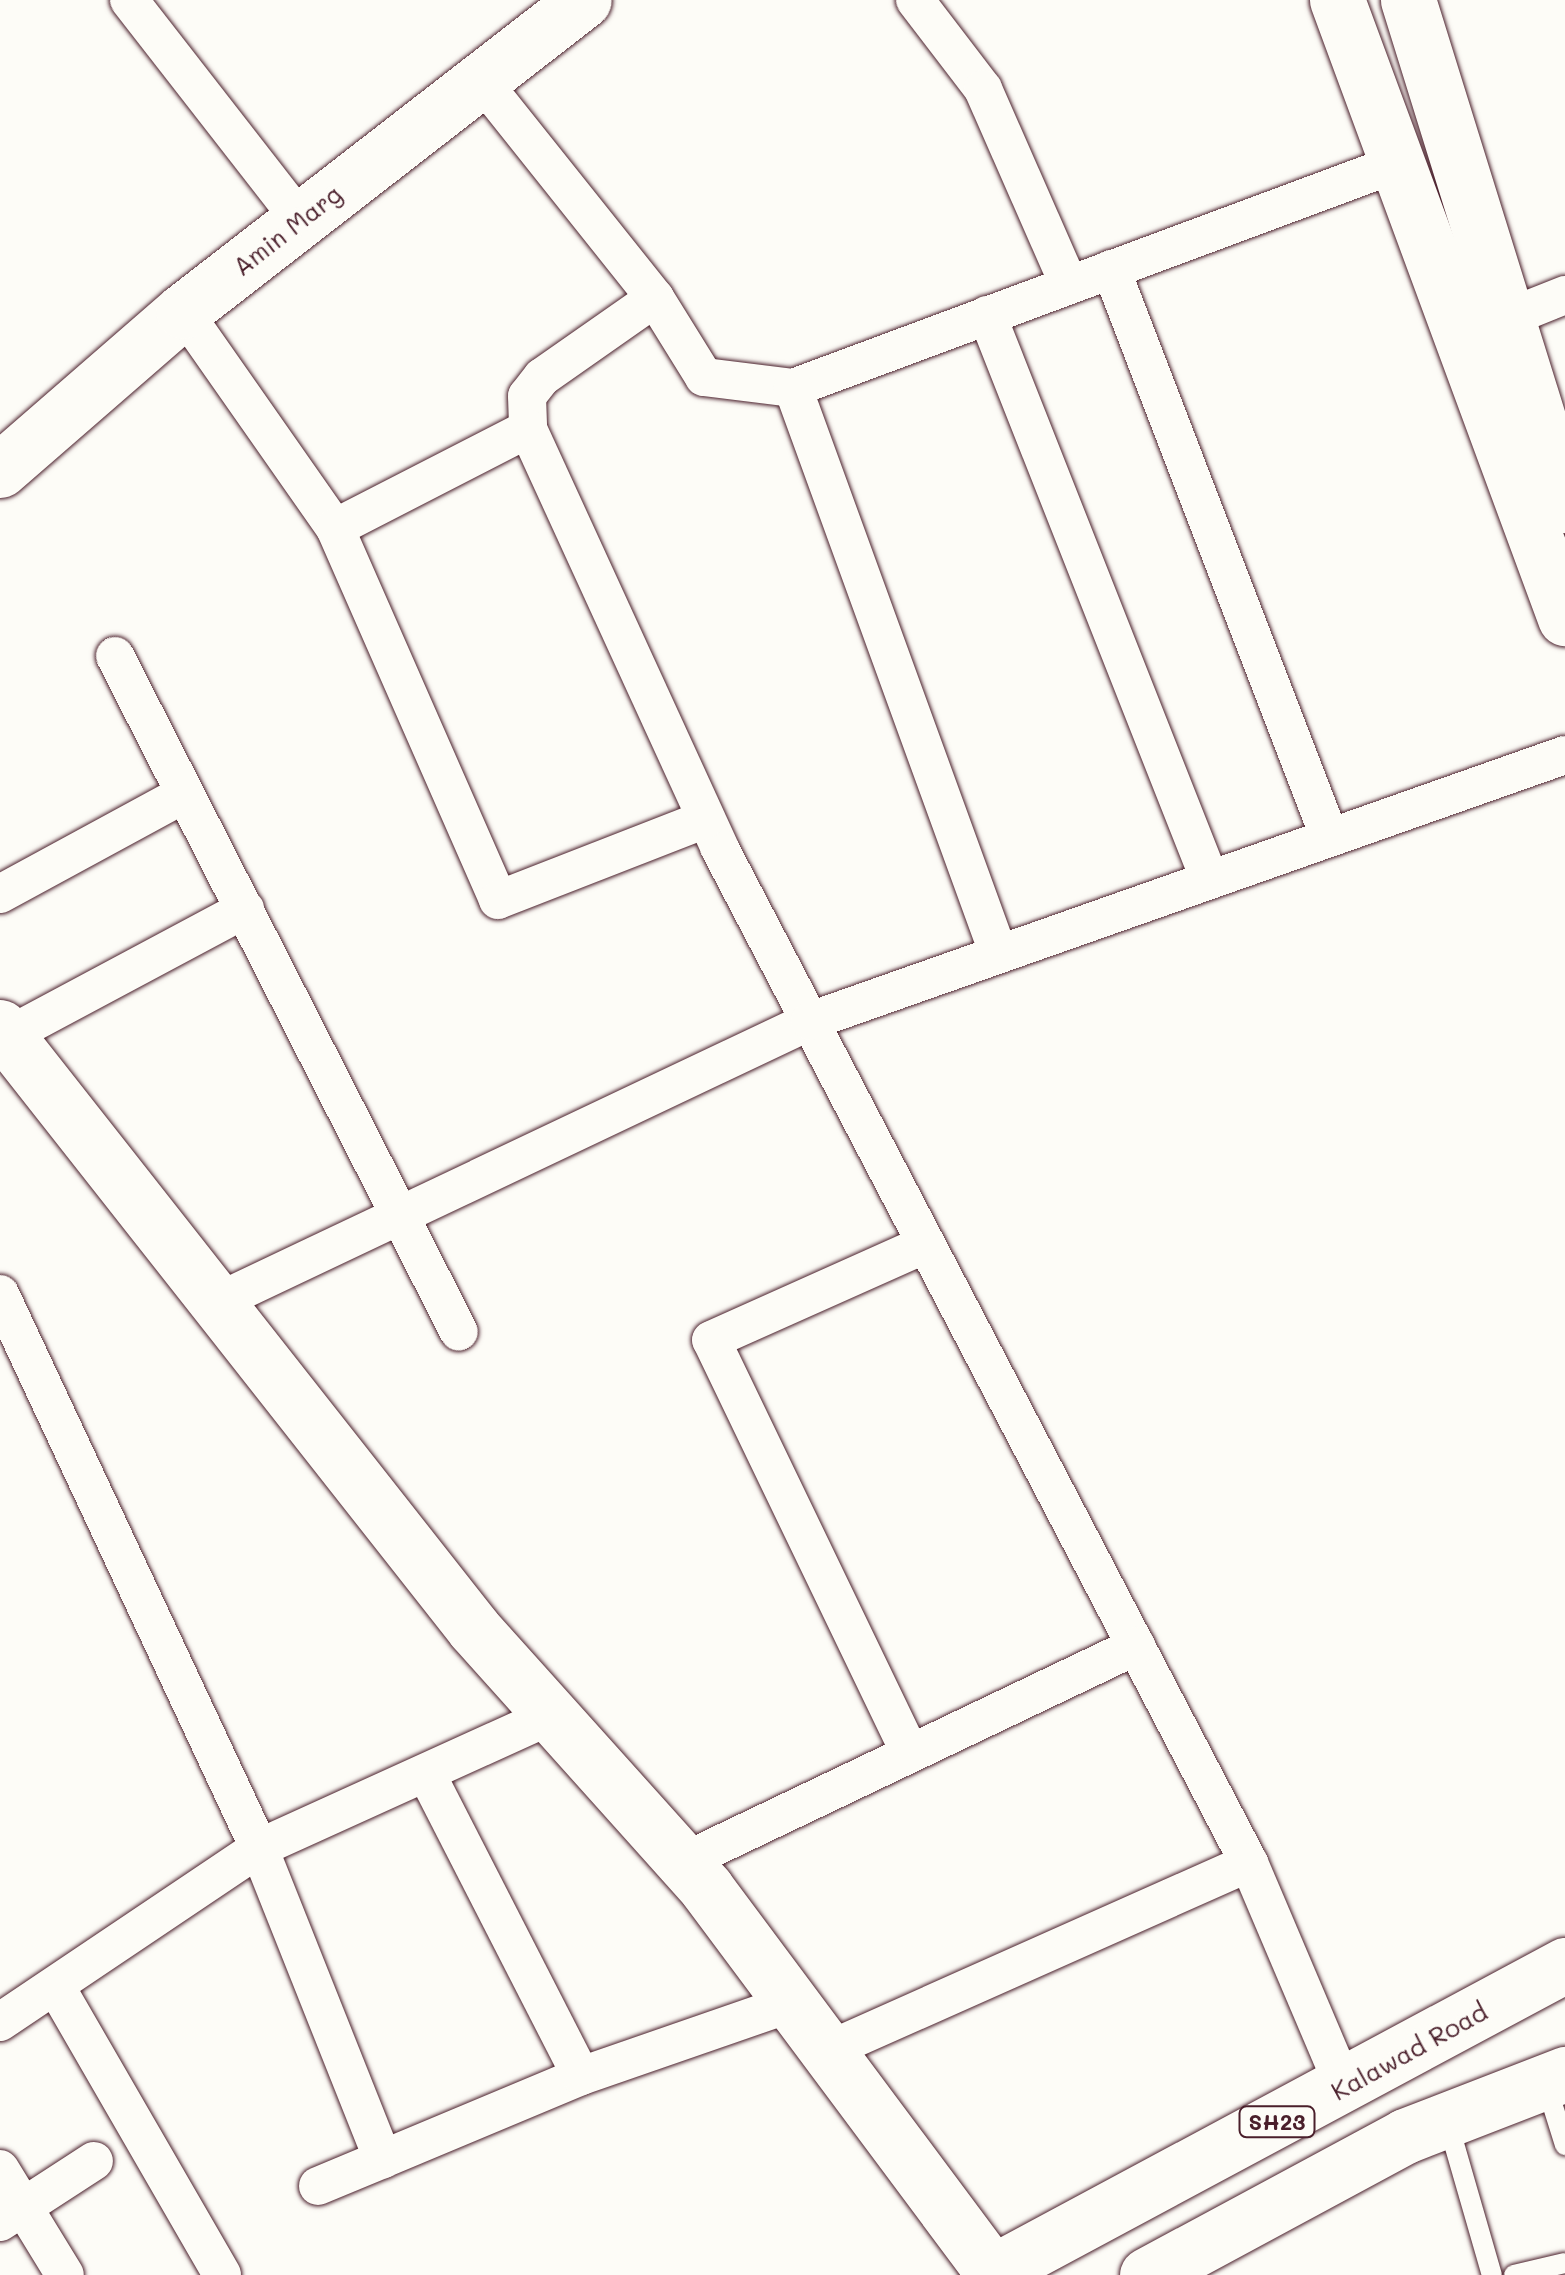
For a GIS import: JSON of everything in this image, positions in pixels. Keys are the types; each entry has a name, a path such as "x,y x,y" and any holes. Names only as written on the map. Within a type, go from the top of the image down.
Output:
{"main road":[{"name":"Amin Marg","path":"0,470 183,310 584,0"},
{"path":"1337,0 1565,618"},
{"path":"1408,0 1510,317 1565,505"},
{"path":"2,1034 474,1629 682,1862 990,2274"},
{"name":"Kalawad Road","path":"990,2274 1344,2088 1565,1965"},
{"path":"1166,2270 1447,2120 1555,2078"}],"street":[{"path":"128,0 300,220"},
{"path":"915,0 983,88 1068,284"},
{"path":"481,80 655,298 704,377 793,388 1382,169"},
{"path":"1111,268 1329,836"},
{"path":"1510,317 1565,295"},
{"path":"655,298 542,377 527,396 528,429 706,819 1249,1863 1344,2088"},
{"path":"183,310 335,528 498,900 706,819"},
{"path":"987,315 1209,878"},
{"path":"793,388 998,952"},
{"path":"335,528 528,429"},
{"path":"115,656 404,1213 459,1332"},
{"path":"217,1302 810,1021 1565,756"},
{"path":"0,894 184,794"},
{"path":"2,1034 245,909"},
{"path":"910,1754 711,1340 926,1244"},
{"path":"0,1294 259,1848 383,2160"},
{"path":"682,1862 1136,1646"},
{"path":"0,2022 56,1988 259,1848 552,1715"},
{"path":"426,1774 581,2076"},
{"path":"824,2052 1249,1863"},
{"path":"56,1988 222,2275"},
{"path":"318,2186 581,2076 789,2004"},
{"path":"12,2215 94,2161"},
{"path":"0,2170 12,2215 65,2275"}],"lane":[{"path":"1555,2078 1565,2144"},
{"path":"1447,2120 1492,2275"},
{"path":"1514,2275 1565,2262"}]}
